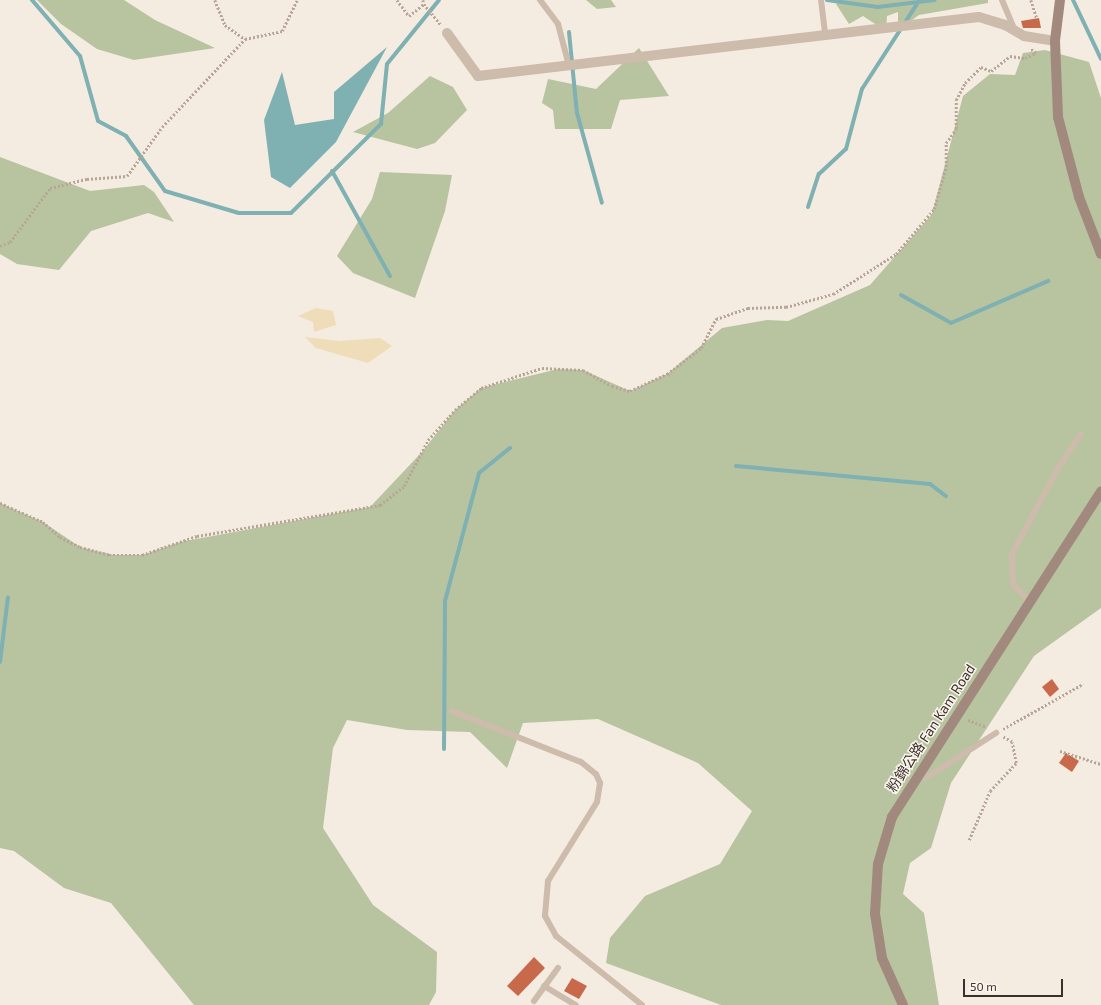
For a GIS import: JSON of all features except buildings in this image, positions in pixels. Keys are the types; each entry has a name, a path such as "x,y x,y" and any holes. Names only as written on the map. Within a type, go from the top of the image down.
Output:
{"main road":[{"path":"1060,0 1055,41 1055,94 1063,144 1101,254"},
{"name":"粉錦公路 Fan Kam Road","path":"903,1005 882,958 875,890 884,838 896,808 914,779 1101,491"}],"street":[{"path":"447,32 478,76 569,66 825,33 979,17 1005,25 1017,33 1055,41"}],"lane":[{"path":"540,0 558,24 569,66"},
{"path":"821,0 825,33"},
{"path":"1002,0 1017,33"},
{"path":"1030,601 1013,584 1012,554 1058,468 1081,434"},
{"path":"452,711 581,762 596,774 600,788 597,802 548,881 543,904 545,916 556,936 642,1005"},
{"path":"914,779 930,776 996,733"},
{"path":"534,1002 558,968"},
{"path":"544,986 576,1005"}],"path":[{"path":"215,0 225,25 246,39"},
{"path":"0,246 10,242 50,188 87,179 127,176 162,127 246,39 282,31 297,0"},
{"path":"397,0 409,16 424,4"},
{"path":"423,0 424,4 447,32"},
{"path":"1031,0 1037,18"},
{"path":"0,503 43,522 60,537 80,547 109,555 142,555 197,536 380,504 404,486 428,440 455,410 481,388 542,368 583,370 612,386 630,391 667,374 701,348 716,319 748,308 786,307 833,294 896,254 934,209 946,167 946,143 956,130 956,100 965,83 981,67 991,71 1010,56 1025,58 1036,53 1017,33"},
{"path":"996,733 1083,684"},
{"path":"967,719 987,728"},
{"path":"969,840 990,791 1016,763 1012,742 996,733"},
{"path":"1060,751 1101,764"}],"green space":[{"path":"37,0 124,0 155,20 215,48 134,60 97,49 61,24"},
{"path":"586,0 611,0 616,7 597,9"},
{"path":"842,0 988,0 988,3 919,15 898,30 898,12 887,16 886,31 863,16 849,24 836,4"},
{"path":"639,48 669,96 620,100 611,129 555,129 553,110 542,103 548,79 596,89"},
{"path":"1045,50 1089,62 1101,98 1101,608 1034,656 951,783 931,848 910,863 903,894 924,913 939,1005 721,1005 606,963 610,938 645,896 720,864 752,811 698,763 598,719 523,723 507,768 470,732 407,730 347,720 333,748 323,828 373,905 437,952 436,992 429,1005 194,1005 111,903 64,888 14,851 0,848 0,503 43,522 80,547 114,555 142,555 180,542 370,507 422,452 455,410 481,388 558,369 583,370 630,391 667,374 722,328 767,320 788,321 870,285 932,214 963,96 990,74 1015,75 1023,53"},
{"path":"430,76 453,87 467,110 435,143 417,149 353,132 388,113"},
{"path":"0,157 90,191 144,185 154,192 174,222 148,213 91,231 59,270 17,264 0,254"},
{"path":"380,172 452,175 445,211 415,298 353,273 337,256 372,199"}],"sand":[{"path":"316,308 333,311 336,325 314,332 313,322 298,316"},
{"path":"305,337 339,341 380,338 392,346 368,363 316,348"}],"water":[{"path":"387,47 336,142 290,188 271,177 264,120 282,72 295,125 334,119 334,92"}],"waterway":[{"path":"32,0 80,56 98,121 126,136 165,191 239,213 291,213 381,124 387,64 439,0"},
{"path":"827,0 878,7 935,0"},
{"path":"1073,0 1101,59"},
{"path":"808,207 819,174 846,149 862,89 917,4"},
{"path":"569,32 577,113 602,203"},
{"path":"332,171 390,276"},
{"path":"901,295 951,323 1048,281"},
{"path":"444,749 445,601 479,473 510,448"},
{"path":"736,466 930,484 946,496"},
{"path":"0,662 8,597"}]}
